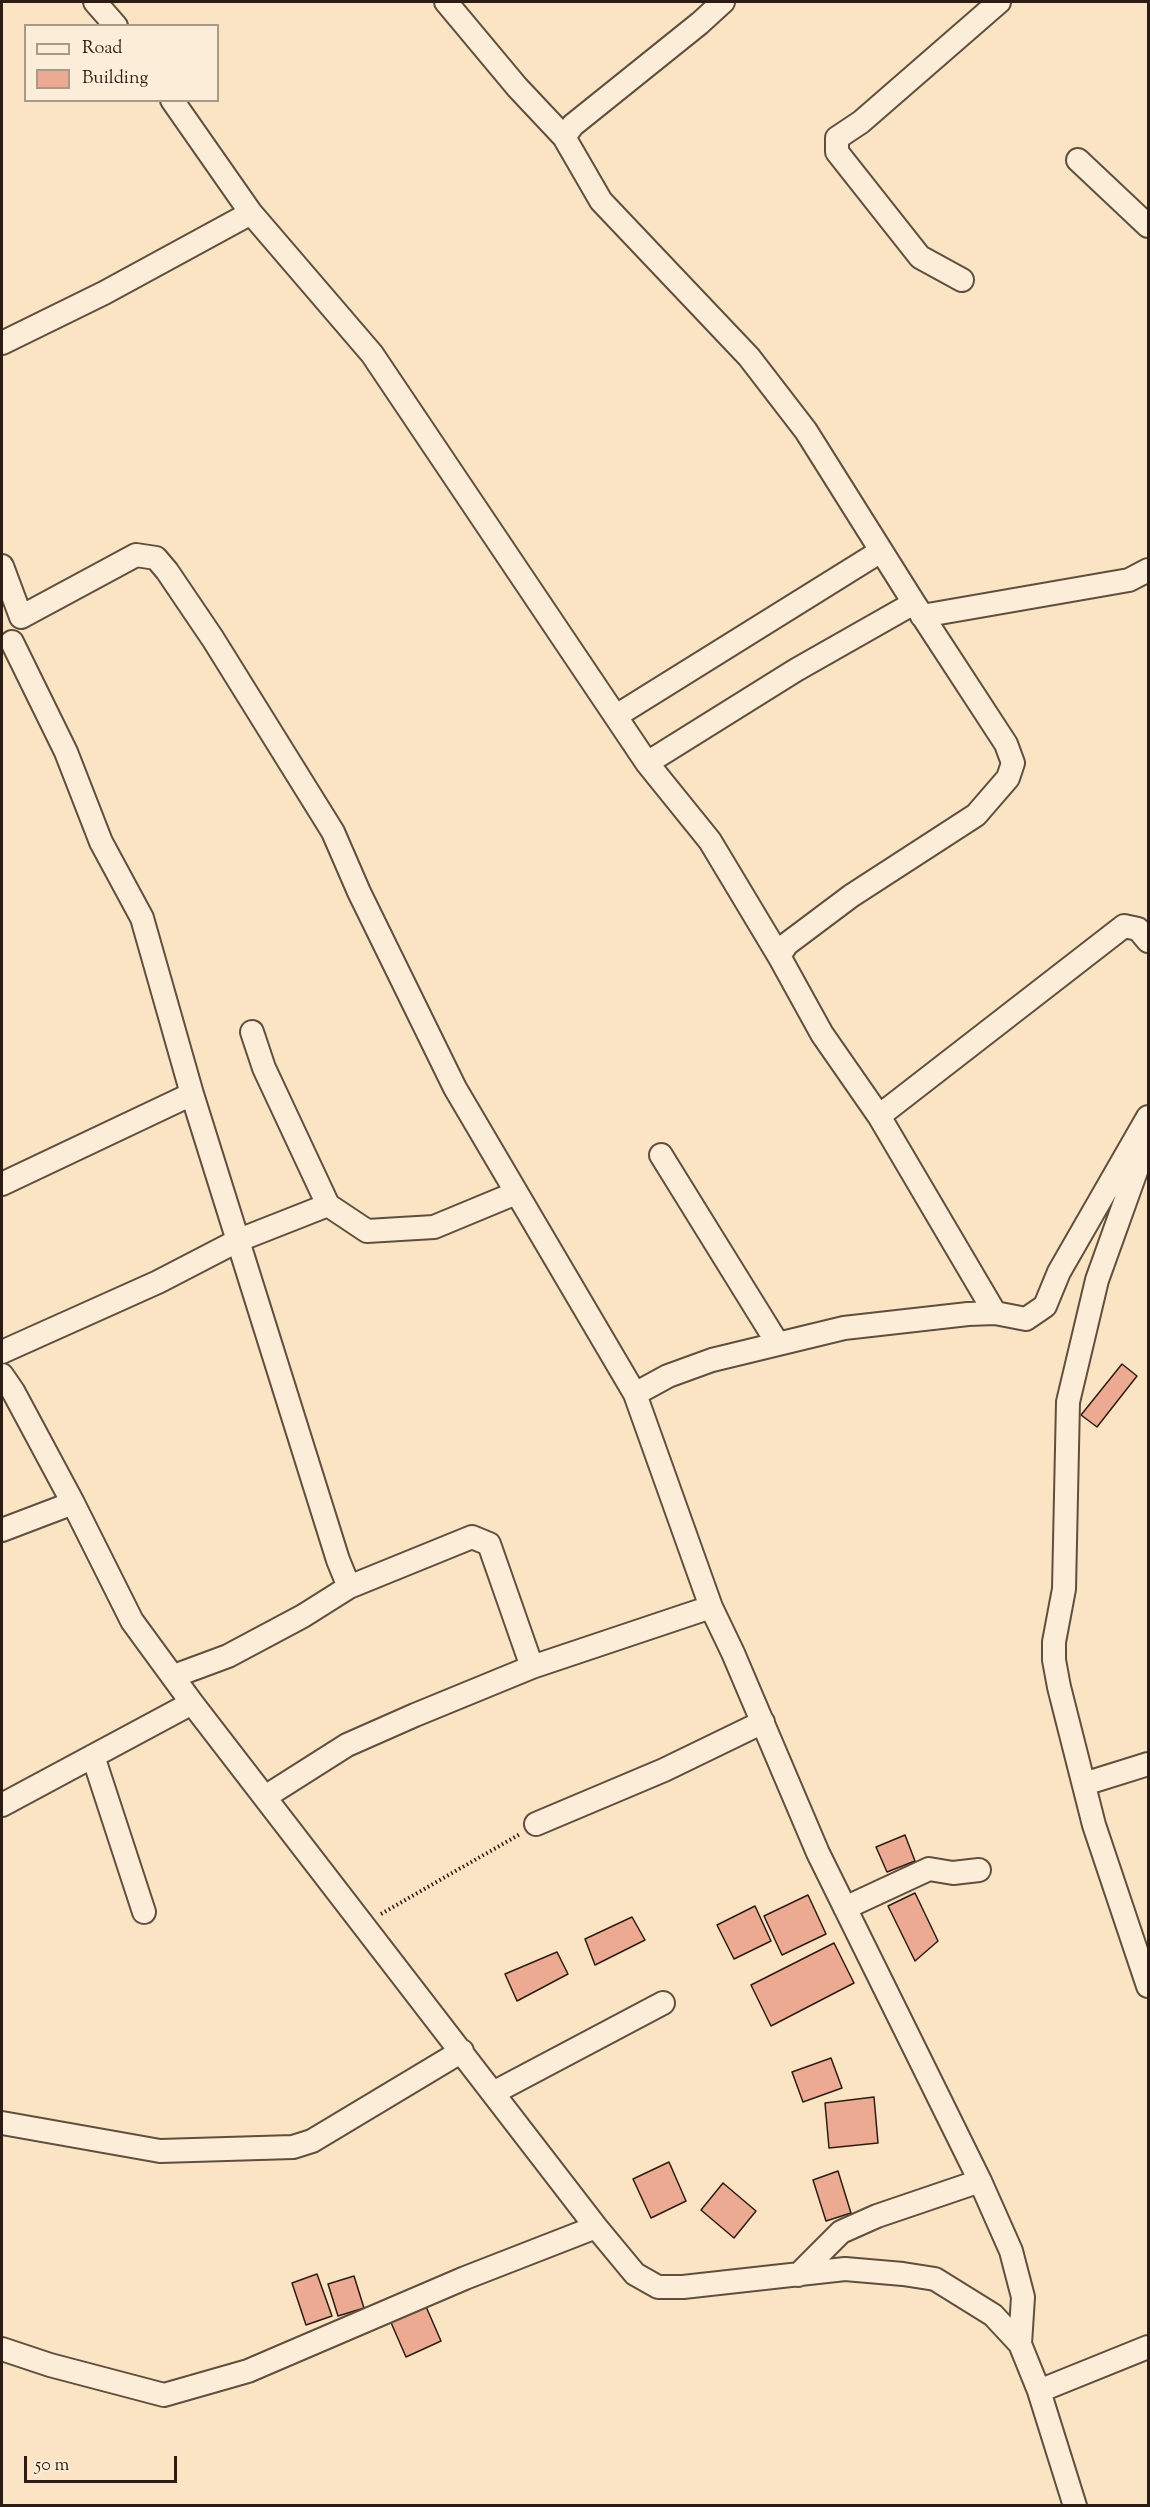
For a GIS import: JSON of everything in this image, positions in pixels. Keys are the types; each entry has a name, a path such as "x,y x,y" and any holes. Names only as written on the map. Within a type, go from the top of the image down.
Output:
{"street":[{"path":"95,2 114,24"},
{"path":"446,2 517,87 564,137 601,201 749,357 799,422 1006,744 1013,763 1008,778 976,816 851,896 787,944 779,956"},
{"path":"564,137 573,125 723,2"},
{"path":"962,280 920,256 837,152 837,138 861,122 999,2"},
{"path":"173,102 252,213 372,354 647,763 710,841 779,956 822,1034 879,1116 995,1313"},
{"path":"1078,160 1149,226"},
{"path":"2,343 104,293 252,213"},
{"path":"616,716 881,550"},
{"path":"349,1587 338,1560 192,1094 142,918 101,842 66,752 7,647 21,617 136,555 156,558 167,571 213,639 333,832 359,892 454,1088 635,1394 711,1607 763,1722 818,1853 980,2181 1011,2250 1023,2297 1020,2344"},
{"path":"2,566 21,617"},
{"path":"647,763 796,670 918,610 1129,579 1149,570"},
{"path":"879,1116 1124,927 1138,929 1149,941"},
{"path":"252,1032 264,1068 328,1205 367,1231 434,1227 516,1192"},
{"path":"2,1184 192,1094"},
{"path":"635,1394 668,1376 712,1360 844,1328 995,1313 1026,1319 1046,1306 1059,1272 1149,1117"},
{"path":"1148,1984 1094,1825 1054,1660 1054,1642 1064,1589 1068,1401 1097,1280 1139,1163 1149,1148"},
{"path":"661,1155 778,1344"},
{"path":"2,1352 158,1282 239,1240 328,1205"},
{"path":"2,1375 14,1391 132,1621 192,1703 596,2227 635,2274 658,2287 683,2288 845,2269 935,2279 993,2315 1020,2344 1039,2391 1075,2505"},
{"path":"2,1530 73,1503"},
{"path":"174,1676 228,1656 303,1616 349,1587 472,1537 489,1544 532,1667"},
{"path":"265,1797 346,1745 532,1667 711,1607"},
{"path":"2,1805 192,1703"},
{"path":"536,1824 664,1770 763,1722"},
{"path":"93,1756 144,1912"},
{"path":"1084,1784 1149,1764"},
{"path":"845,1908 929,1869 953,1873 979,1870"},
{"path":"494,2093 663,2003"},
{"path":"2,2123 160,2151 293,2147 312,2141 462,2051"},
{"path":"798,2275 841,2232 877,2216 980,2181"},
{"path":"2,2349 50,2365 164,2395 248,2371 465,2278 596,2227"},
{"path":"1039,2391 1149,2347"}],"path":[{"path":"363,1924 536,1824"}],"building":[{"path":"1122,1364 1137,1376 1097,1427 1081,1415"},
{"path":"905,1835 915,1861 887,1872 876,1847"},
{"path":"915,1893 938,1941 915,1961 888,1906"},
{"path":"808,1895 826,1934 782,1955 764,1916"},
{"path":"755,1906 771,1941 734,1959 717,1925"},
{"path":"632,1917 645,1940 595,1965 585,1939"},
{"path":"834,1943 854,1983 771,2026 751,1985"},
{"path":"557,1952 568,1974 517,2001 505,1974"},
{"path":"831,2058 842,2088 803,2102 792,2072"},
{"path":"874,2097 878,2143 829,2148 825,2103"},
{"path":"669,2162 686,2201 651,2218 633,2179"},
{"path":"838,2171 851,2213 826,2221 813,2180"},
{"path":"723,2183 756,2211 734,2238 701,2210"},
{"path":"317,2274 332,2316 306,2325 292,2283"},
{"path":"354,2276 364,2308 338,2316 328,2284"},
{"path":"424,2302 441,2341 406,2357 389,2318"}]}
